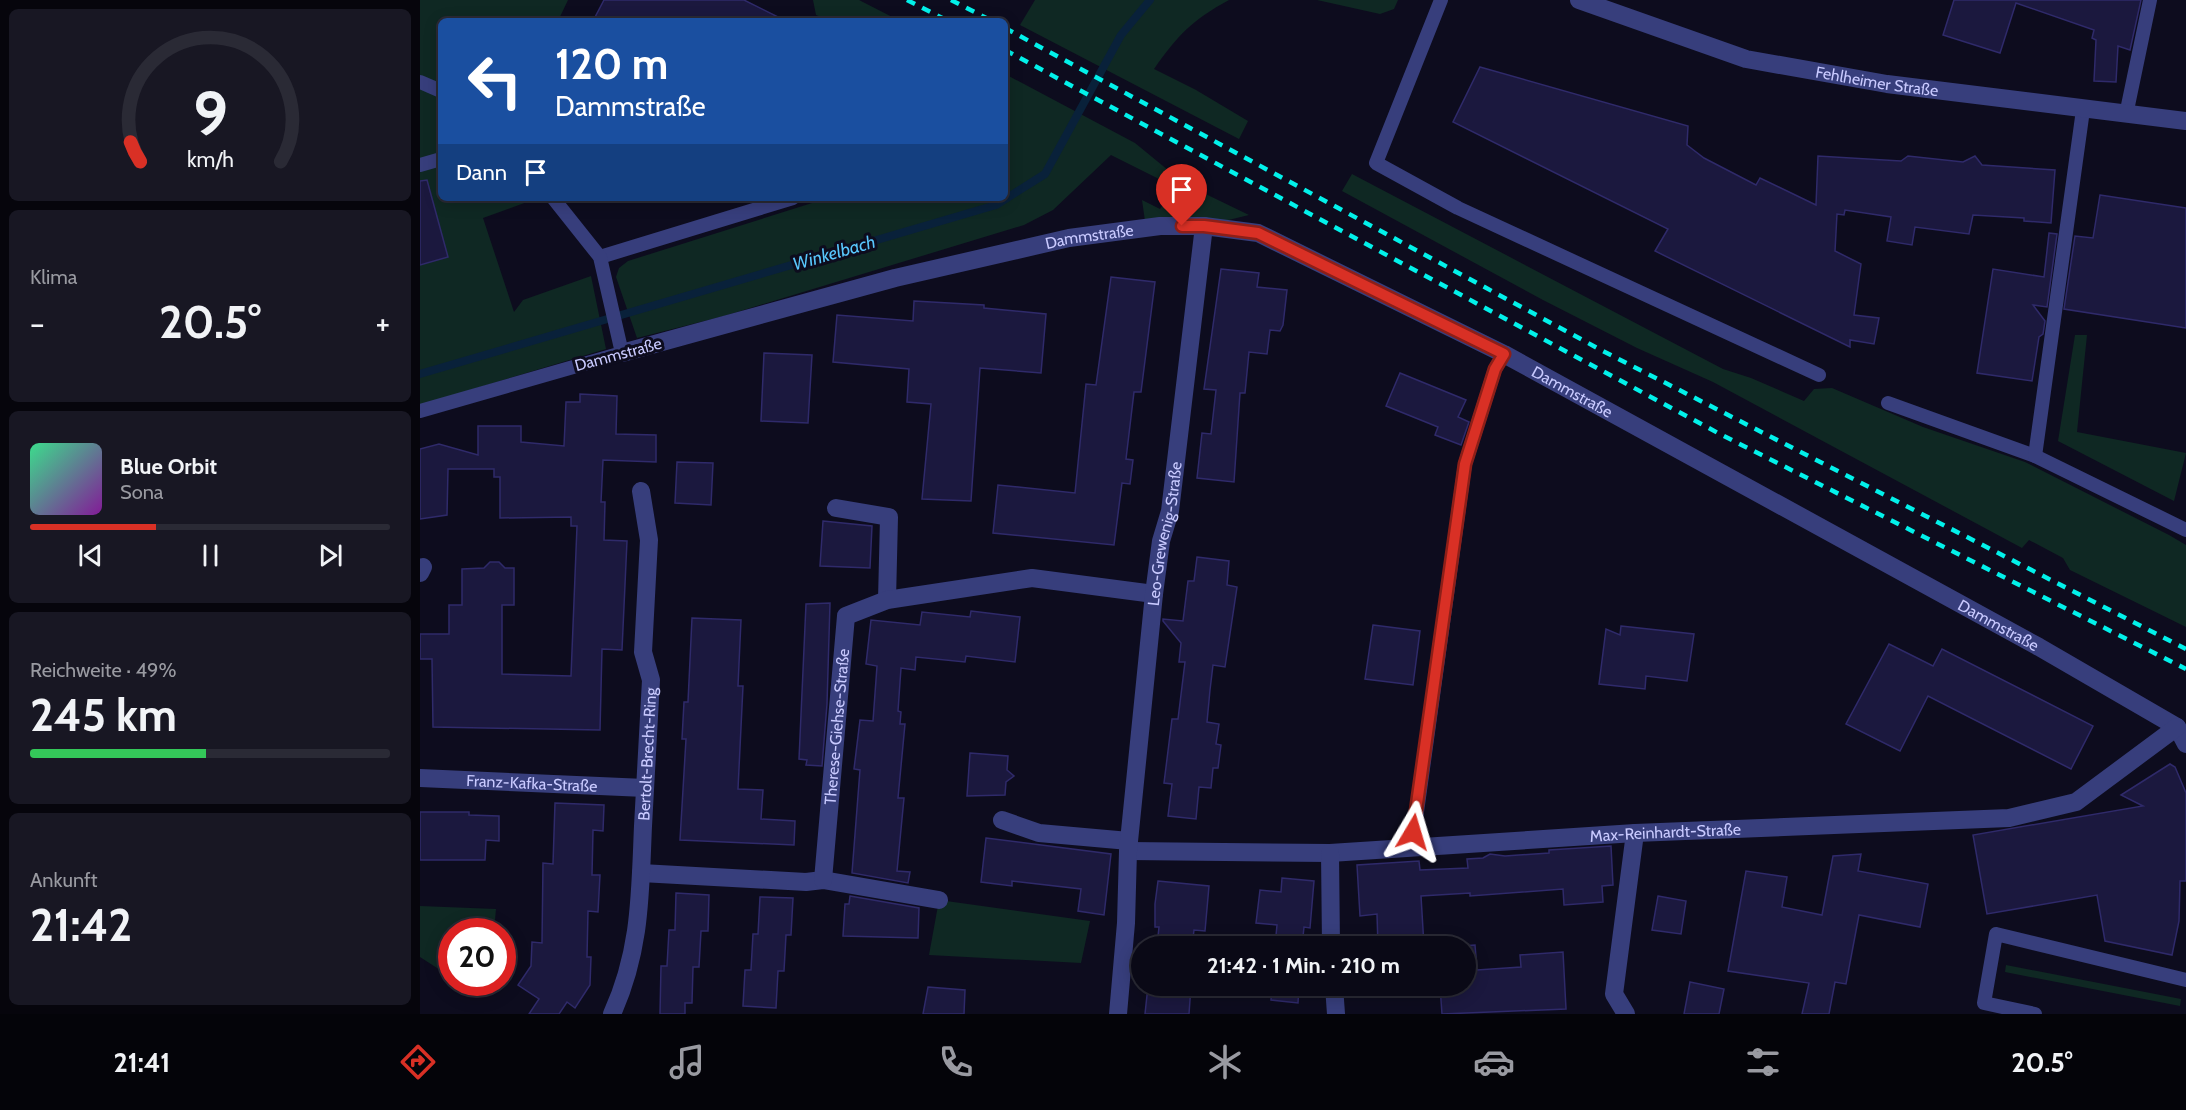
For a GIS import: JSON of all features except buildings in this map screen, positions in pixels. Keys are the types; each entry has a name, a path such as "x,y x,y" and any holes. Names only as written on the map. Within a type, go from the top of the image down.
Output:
{"street":[{"name":"Fehlheimer Straße","path":"1579,0 1746,59 1887,84 2186,121"},
{"name":"Dammstraße","path":"621,347 895,278 1069,238 1160,226 1204,226 1258,233 1504,354 2039,647 2177,727"},
{"name":"Leo-Grewenig-Straße","path":"1119,1014 1126,923 1128,846 1154,594 1161,540 1170,511 1204,226"},
{"name":"Bertolt-Brecht-Ring","path":"612,1014 628,974 638,934 651,680 643,652 649,540 641,491"},
{"path":"836,508 889,517 887,600"},
{"name":"Therese-Giehse-Straße","path":"823,880 846,616 887,600 1032,578 1154,594"},
{"path":"2177,727 2186,744"},
{"name":"Max-Reinhardt-Straße","path":"1128,846 1330,854 1635,833 2008,818 2076,802 2177,727"},
{"name":"Franz-Kafka-Straße","path":"420,778 645,788"},
{"path":"1002,820 1039,833 1128,846"},
{"path":"1626,1014 1614,994 1635,833"},
{"path":"1330,854 1331,936"},
{"path":"641,873 823,880 939,900"},
{"path":"1335,996 1336,1014"}],"lane":[{"path":"1441,0 1376,163 1458,208 1819,375"},
{"path":"2126,115 2150,0"},
{"path":"420,82 438,90"},
{"path":"2035,456 2083,110"},
{"path":"420,165 438,160"},
{"path":"555,201 600,256 621,347"},
{"path":"600,256 783,201"},
{"name":"Dammstraße","path":"420,411 621,347"},
{"path":"1412,848 1465,464 1495,369 1504,354"},
{"path":"1888,403 2035,456 2186,530"},
{"path":"2035,1014 1984,1003 1996,934 2186,980"}],"green space":[{"path":"420,0 568,0 559,18 438,18 438,201 530,201 483,218 514,312 523,300 591,276 606,349 420,405"},
{"path":"813,0 859,0 894,18 824,18 816,15"},
{"path":"1035,0 1229,0 1205,14 1187,29 1154,69 1196,90 1248,121 1239,139 1020,25"},
{"path":"1317,0 1398,0 1394,9 1380,14"},
{"path":"1008,76 1135,143 1185,184 1249,215 1204,226 1146,228 1142,200 1160,209 1175,187 1111,155 1053,210 1024,225 724,316 637,338 616,277 619,268 628,261 818,201 1008,201"},
{"path":"1352,174 1723,369 1751,378 1804,401 1814,389 1832,388 1923,427 2025,462 2169,535 2186,545 2186,627 2070,570 2063,558 2029,540 2022,548 1713,382 1637,348 1543,300 1342,191"},
{"path":"2075,335 2087,335 2077,432 2186,453 2174,501 2058,441"},
{"path":"939,900 1090,921 1081,963 929,955"},
{"path":"420,906 496,909 495,918 438,918 438,969 420,957"},
{"path":"2006,965 2181,999 2180,1006 2005,972"}],"waterway":[{"name":"Winkelbach","path":"1008,197 1045,174 1121,35 1150,0"},
{"name":"Winkelbach","path":"420,374 996,205 1002,201"}],"railway":[{"path":"907,0 942,18"},
{"path":"951,0 986,18"},
{"path":"1008,30 1601,350 2186,649"},
{"path":"1008,52 1718,433 2186,669"}],"route":[{"path":"1182,226 1204,226 1258,233 1504,354 1495,369 1465,464 1413,832"}]}
